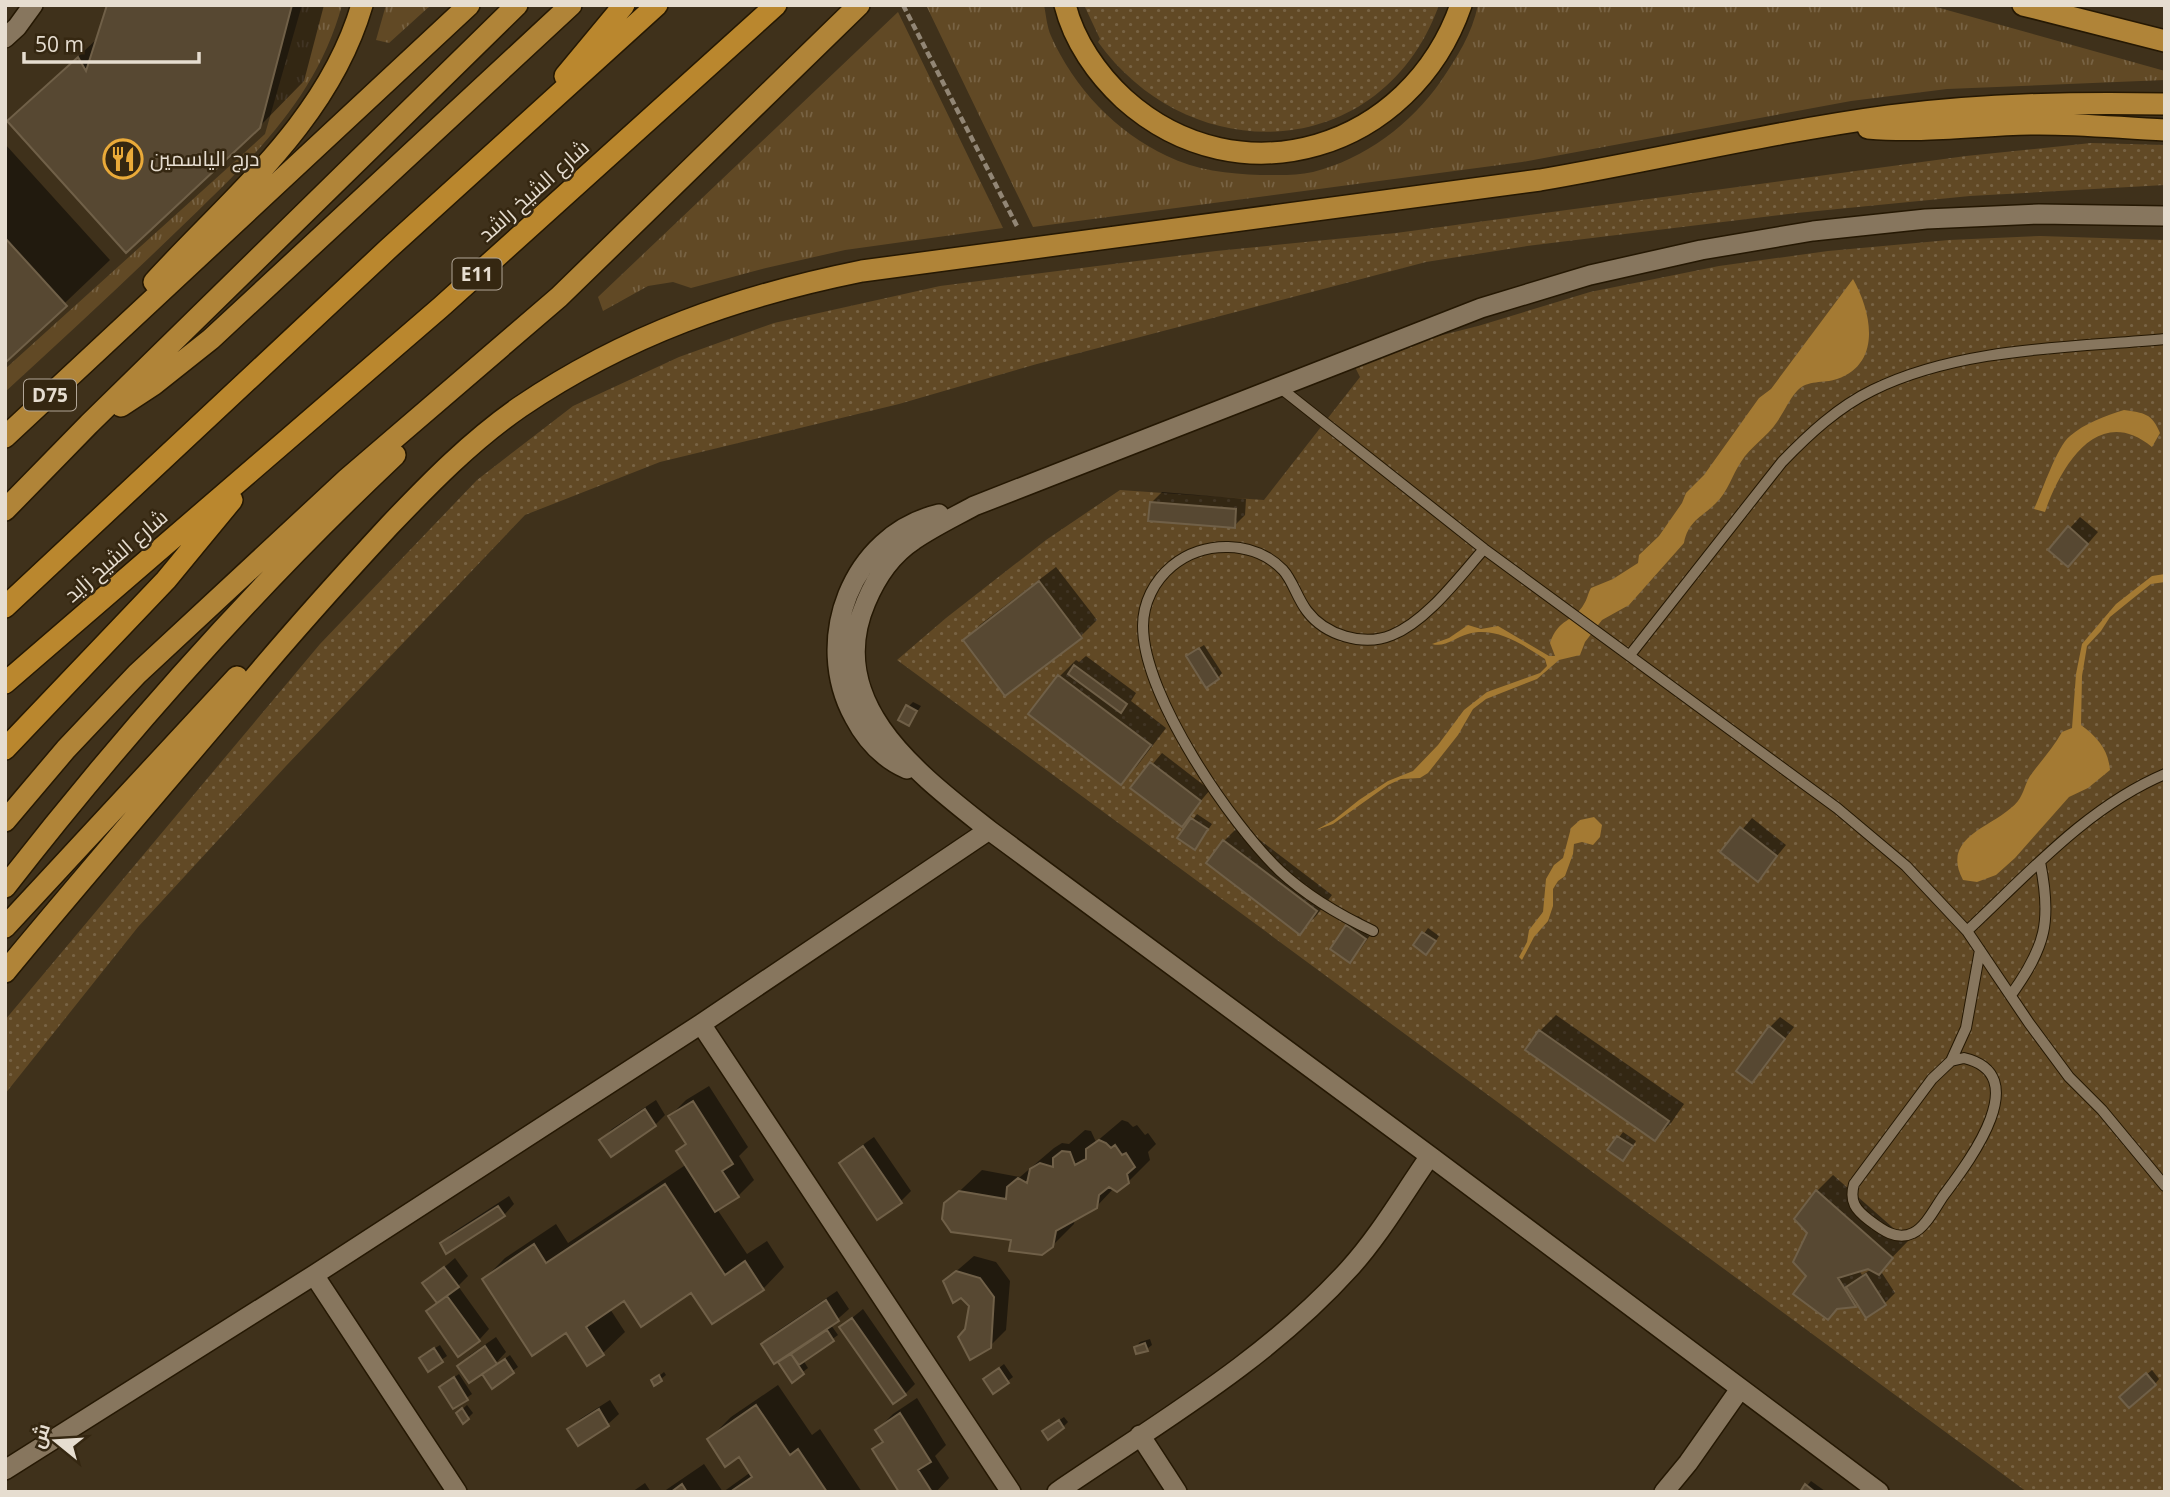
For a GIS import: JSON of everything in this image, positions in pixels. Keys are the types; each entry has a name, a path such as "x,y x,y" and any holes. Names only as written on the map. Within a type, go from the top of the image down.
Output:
{"highway":[{"path":"95,354 153,283 260,172 306,118 340,62 362,5"},
{"name":"D75","path":"5,437 469,5"},
{"path":"5,510 89,424 517,5"},
{"path":"89,424 153,385 211,339 571,5"},
{"path":"537,114 583,52 624,5"},
{"path":"537,114 657,5"},
{"name":"شارع الشيخ راشد","path":"258,465 441,307 776,5"},
{"path":"5,821 66,749 136,674 347,479 559,297 859,5"},
{"path":"1065,5 1075,33 1087,54 1108,82 1134,108 1175,133 1197,142 1220,148 1268,153 1315,146 1338,138 1380,116 1399,101 1432,65 1461,5"},
{"path":"2024,5 2165,41"},
{"path":"5,972 320,600 412,502 480,436 562,380 608,355 703,313 808,282 862,271 1540,180 1890,116 1994,106 2165,104"},
{"name":"شارع الشيخ زايد","path":"5,607 388,249 537,114"},
{"path":"1839,124 1901,131 2032,124 2165,130"},
{"path":"5,887 130,733 237,611 341,506 454,399 509,341"},
{"path":"5,749 166,579 206,533 258,465"},
{"name":"شارع الشيخ زايد","path":"5,683 258,465"},
{"path":"5,928 248,665 282,631 320,600"}],"street":[{"path":"5,38 33,5"},
{"path":"1879,1492 989,830 920,775 884,755 861,731 845,701 836,670 836,636 843,603 858,573 879,547 906,527 934,515 974,506 1481,308 1590,275 1701,250 1813,231 1926,219 2039,214 2165,216"},
{"path":"5,1470 314,1275 701,1024 989,830"},
{"path":"701,1024 1011,1492"},
{"path":"1057,1492 1250,1360 1303,1316 1351,1268 1430,1156"},
{"path":"314,1275 457,1492"},
{"path":"1664,1492 1740,1389"},
{"path":"1140,1434 1177,1492"}],"lane":[{"path":"1630,655 1782,462 1808,435 1835,413 1872,391 1911,374 1996,355 2165,339"},
{"path":"1278,386 1484,549 1872,836 1906,866 1967,932 2069,1077 2110,1119 2165,1186"},
{"path":"1373,931 1338,914 1283,874 1254,845 1229,814 1171,715 1157,685 1147,653 1143,626 1146,603 1156,582 1173,565 1194,554 1217,547 1242,547 1265,555 1283,570 1307,611 1324,627 1345,637 1368,640 1391,636 1411,625 1445,593 1484,549"},
{"path":"1967,932 2084,823 2135,786 2165,774"},
{"path":"2011,995 2032,966 2044,933 2047,897 2040,862"},
{"path":"1951,1061 1964,1058 1977,1061 1994,1079 1996,1091 1991,1119 1978,1148 1920,1228 1905,1235 1889,1234 1857,1210 1852,1193 1854,1184 1933,1079 1951,1061 1966,1028 1980,950"}],"path":[{"path":"903,5 1028,248"}],"green space":[{"path":"302,5 342,5 315,72 276,129 203,206 5,392 5,369 265,134"},
{"path":"386,5 431,5 389,43 376,40"},
{"path":"926,5 1044,5 1050,32 1060,55 1084,90 1114,121 1148,146 1178,161 1212,170 1248,174 1287,175 1313,172 1351,158 1385,138 1416,112 1441,81 1468,35 1478,5 1929,5 2165,71 2165,80 1947,89 1851,101 1522,162 1033,227"},
{"path":"1084,5 1439,5 1412,57 1375,96 1331,120 1282,131 1232,129 1182,113 1137,84 1098,42 1100,39"},
{"path":"898,12 1003,228 845,250 691,288 673,282 648,286 603,311 598,297"},
{"path":"2091,143 2165,145 2165,185 1970,196 1797,213 1527,246 1426,262 1037,364 899,404 660,462 525,515 286,766 138,927 5,1094 5,1020 320,644 477,480 573,406 679,357 774,323 940,286 1216,251 1396,233 1966,156"},
{"path":"2040,236 2165,240 2165,1492 2027,1492 897,660 1046,540 1120,490 1264,500 1360,377 1354,365 1411,343 1590,292 1719,266 1828,251 1949,240"}],"shaded area":[{"path":"1853,279 1868,320 1867,349 1861,361 1852,371 1837,379 1811,383 1797,391 1773,427 1745,457 1720,499 1692,524 1684,543 1629,605 1602,620 1585,642 1580,655 1559,660 1537,679 1486,699 1473,709 1458,735 1428,773 1420,778 1401,779 1388,785 1333,824 1316,830 1388,781 1413,771 1438,745 1464,710 1487,692 1540,673 1547,666 1545,659 1528,648 1509,638 1489,633 1478,632 1446,643 1432,644 1449,638 1468,625 1481,629 1498,626 1549,656 1555,656 1550,643 1557,629 1580,610 1591,588 1613,579 1638,563 1639,555 1659,536 1686,493 1704,475 1759,398 1771,389"},
{"path":"2124,410 2142,413 2154,421 2160,433 2152,447 2133,435 2115,432 2099,436 2084,446 2072,460 2061,476 2045,512 2034,509 2065,441 2089,424"},
{"path":"2165,574 2165,582 2151,584 2110,617 2087,646 2082,676 2081,725 2101,744 2110,770 2088,788 2069,797 2015,858 1996,875 1977,882 1963,880 1958,865 1959,852 1964,842 2018,801 2030,776 2062,732 2072,728 2076,674 2082,644 2116,604 2152,576"},
{"path":"1594,817 1602,825 1600,837 1593,845 1582,842 1574,844 1565,876 1553,889 1553,906 1548,921 1534,937 1522,960 1519,957 1527,942 1529,930 1543,912 1546,879 1554,865 1563,858 1571,828 1580,820"}],"building":[{"path":"107,5 292,5 260,128 126,253 7,121 78,57 86,71"},
{"path":"5,238 67,306 5,363"},
{"path":"1150,502 1236,509 1235,528 1148,521"},
{"path":"2068,526 2088,544 2068,567 2048,550"},
{"path":"1039,581 1082,638 1005,696 963,640"},
{"path":"1199,648 1219,679 1206,688 1186,656"},
{"path":"1074,665 1127,704 1121,713 1068,674"},
{"path":"1058,675 1151,745 1121,785 1028,714"},
{"path":"906,705 917,711 909,726 898,720"},
{"path":"1150,762 1201,801 1182,827 1130,788"},
{"path":"1191,818 1208,829 1195,850 1177,838"},
{"path":"1740,827 1777,856 1758,882 1720,852"},
{"path":"1223,840 1317,911 1300,935 1206,863"},
{"path":"1346,925 1366,939 1350,963 1330,949"},
{"path":"1422,932 1436,941 1426,955 1413,945"},
{"path":"1769,1026 1785,1039 1752,1083 1736,1071"},
{"path":"1539,1030 1669,1121 1655,1141 1525,1050"},
{"path":"693,1101 733,1164 722,1171 739,1197 715,1212 676,1151 686,1144 668,1116"},
{"path":"645,1109 656,1126 611,1157 599,1140"},
{"path":"1617,1136 1633,1146 1623,1161 1607,1150"},
{"path":"1099,1140 1111,1148 1115,1145 1122,1155 1126,1153 1135,1167 1127,1174 1129,1183 1117,1192 1109,1187 1099,1195 1097,1208 1056,1231 1053,1247 1042,1255 1009,1251 1011,1240 951,1232 942,1219 944,1203 959,1191 1006,1199 1007,1187 1018,1178 1027,1183 1030,1169 1040,1163 1053,1167 1053,1158 1062,1151 1070,1152 1075,1165 1086,1159 1086,1149"},
{"path":"863,1146 902,1203 877,1220 839,1163"},
{"path":"665,1184 725,1275 745,1261 764,1290 712,1324 691,1293 641,1327 624,1301 586,1327 604,1355 587,1366 566,1333 532,1356 482,1279 534,1244 546,1263"},
{"path":"1816,1190 1893,1258 1879,1275 1868,1269 1838,1278 1856,1307 1837,1309 1828,1320 1793,1294 1806,1276 1793,1262 1807,1233 1794,1219"},
{"path":"498,1206 505,1216 446,1254 440,1243"},
{"path":"444,1267 459,1287 437,1303 422,1283"},
{"path":"956,1271 980,1278 994,1297 991,1348 970,1360 958,1337 965,1329 969,1306 961,1298 953,1303 943,1281"},
{"path":"1866,1274 1886,1305 1866,1318 1846,1287"},
{"path":"447,1296 480,1341 458,1357 426,1311"},
{"path":"826,1300 839,1321 774,1364 761,1344"},
{"path":"852,1318 906,1395 893,1404 839,1327"},
{"path":"827,1330 834,1341 799,1365 791,1354"},
{"path":"1145,1343 1148,1351 1136,1354 1134,1347"},
{"path":"485,1346 497,1364 469,1383 457,1366"},
{"path":"434,1348 443,1362 428,1372 419,1358"},
{"path":"791,1354 804,1374 792,1383 778,1362"},
{"path":"505,1359 514,1373 492,1389 482,1374"},
{"path":"999,1368 1009,1383 993,1394 983,1379"},
{"path":"2146,1373 2156,1385 2129,1408 2119,1397"},
{"path":"659,1375 662,1381 654,1386 651,1380"},
{"path":"454,1377 468,1400 453,1409 439,1387"},
{"path":"756,1405 790,1455 798,1449 827,1492 730,1492 752,1477 739,1457 725,1467 707,1439"},
{"path":"462,1408 469,1419 463,1424 456,1413"},
{"path":"599,1409 609,1426 578,1446 567,1429"},
{"path":"900,1413 931,1462 918,1470 932,1492 899,1492 872,1449 883,1442 875,1430"},
{"path":"1059,1420 1064,1428 1048,1440 1042,1431"},
{"path":"682,1484 687,1492 671,1492"},
{"path":"1805,1484 1815,1492 1800,1492"}],"place":[{"name":"درج الياسمين","path":"123,159"}]}
